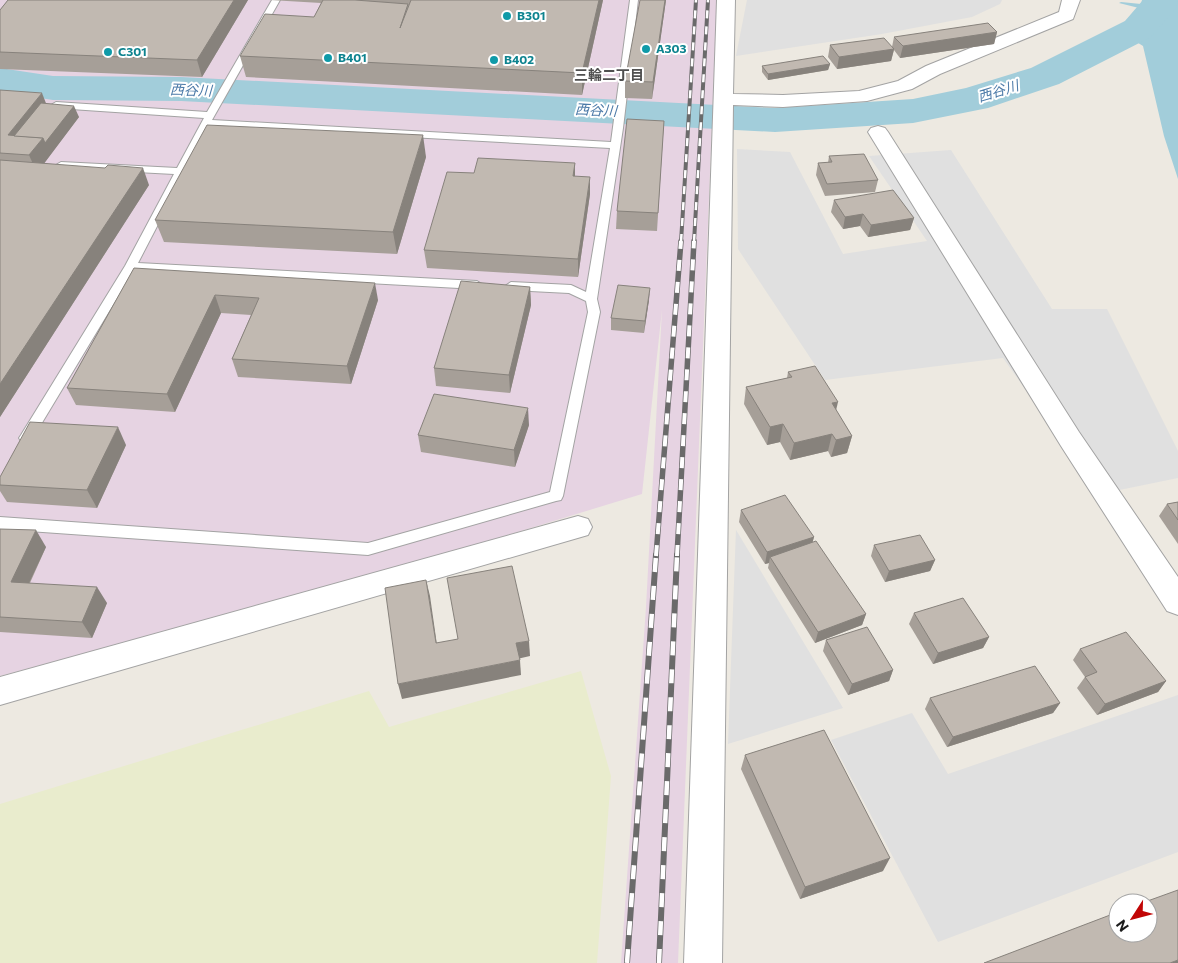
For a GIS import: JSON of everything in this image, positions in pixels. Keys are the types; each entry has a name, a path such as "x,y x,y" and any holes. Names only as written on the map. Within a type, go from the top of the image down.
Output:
{"street":[{"path":"703,963 726,0"},
{"path":"723,99 783,101 860,97 905,85 933,70 1068,15 1071,0"},
{"path":"878,132 1070,439 1178,602"},
{"path":"0,691 68,674 578,527"}],"lane":[{"path":"20,449 131,266 210,115 276,0"},
{"path":"0,523 368,549 556,496 594,312 591,299 618,128 634,0"},
{"path":"48,104 615,145"},
{"path":"54,164 180,171"},
{"path":"131,266 571,290 591,299"}],"shaded area":[{"path":"0,0 717,0 678,963 621,963 646,607 662,310 642,494 344,585 0,676"},
{"path":"747,0 1002,0 1000,4 972,17 882,34 736,56"},
{"path":"737,149 790,152 843,254 927,241 869,156 951,150 1052,309 1107,309 1178,451 1178,478 1100,494 1003,358 825,380 738,249"},
{"path":"736,530 843,708 728,744"},
{"path":"1178,695 1178,852 938,942 831,740 912,713 948,774"}],"green space":[{"path":"581,671 611,776 597,963 0,963 0,804 369,691 389,727"}],"water":[{"path":"1142,0 1178,0 1178,179 1164,136 1143,46 1135,41 1125,40 1047,83 982,107 969,94 1028,77 1045,70 1115,31 1139,8 1119,3 1141,4"}],"building":[{"name":"C301","path":"8,0 234,0 197,60 0,52 0,10"},
{"path":"323,0 355,0 408,4 400,28 411,0 599,0 582,73 240,56 265,14 314,17"},
{"name":"A303","path":"640,0 665,0 653,82 625,81"},
{"path":"988,23 997,32 903,46 894,37"},
{"path":"884,38 894,49 839,57 830,45"},
{"path":"823,56 830,64 768,74 762,66"},
{"path":"0,90 42,93 8,135 43,138 29,155 0,153"},
{"path":"41,103 74,106 45,143 43,138 14,136"},
{"path":"627,119 664,121 658,213 617,211"},
{"path":"207,125 423,135 393,232 155,220"},
{"path":"864,154 878,180 827,184 818,163 832,162 829,156"},
{"path":"478,158 575,163 573,176 590,177 578,259 424,250 447,172 474,173"},
{"path":"0,160 105,168 108,165 143,168 0,384"},
{"path":"893,190 914,218 871,225 863,214 845,217 834,200"},
{"path":"134,268 375,283 347,366 232,359 259,298 215,295 167,394 67,388"},
{"path":"461,281 530,287 509,375 434,368"},
{"path":"618,285 650,288 645,321 611,318"},
{"path":"815,366 838,402 832,403 852,436 836,440 832,434 794,443 783,424 770,427 746,387 792,377 788,372"},
{"path":"434,394 528,408 514,450 418,435"},
{"path":"30,422 118,427 87,490 0,485 0,477"},
{"path":"785,495 814,537 767,552 741,510"},
{"path":"1178,502 1178,520 1167,504"},
{"path":"0,529 36,530 11,582 97,587 82,622 0,617"},
{"path":"920,535 935,560 889,571 874,545"},
{"path":"816,541 866,614 818,632 770,557"},
{"path":"512,566 529,641 516,643 520,660 398,684 385,588 426,580 436,643 458,639 447,578"},
{"path":"963,598 989,637 938,653 914,613"},
{"path":"867,627 893,670 852,684 826,640"},
{"path":"1126,632 1166,681 1105,704 1085,677 1097,672 1080,649"},
{"path":"1035,666 1060,703 953,737 930,698"},
{"path":"824,730 890,858 805,887 745,755"},
{"path":"1178,890 1178,960 1170,963 984,963 1108,916 1108,943 1158,943 1158,897"}],"waterway":[{"name":"西谷川","path":"0,80 53,88 181,89 775,120 913,111 974,99 1045,76 1138,29 1163,0"}],"railway":[{"path":"681,242 696,0"},
{"path":"694,242 708,0"},
{"path":"656,556 681,241"},
{"path":"677,556 694,241"},
{"path":"627,963 656,555"},
{"path":"659,963 677,555"}],"place":[{"name":"B301","path":"507,16"},
{"name":"A303","path":"646,49"},
{"name":"C301","path":"108,52"},
{"name":"B401","path":"328,58"},
{"name":"B402","path":"494,60"}],"district":[{"name":"三輪二丁目","path":"609,75"}]}
